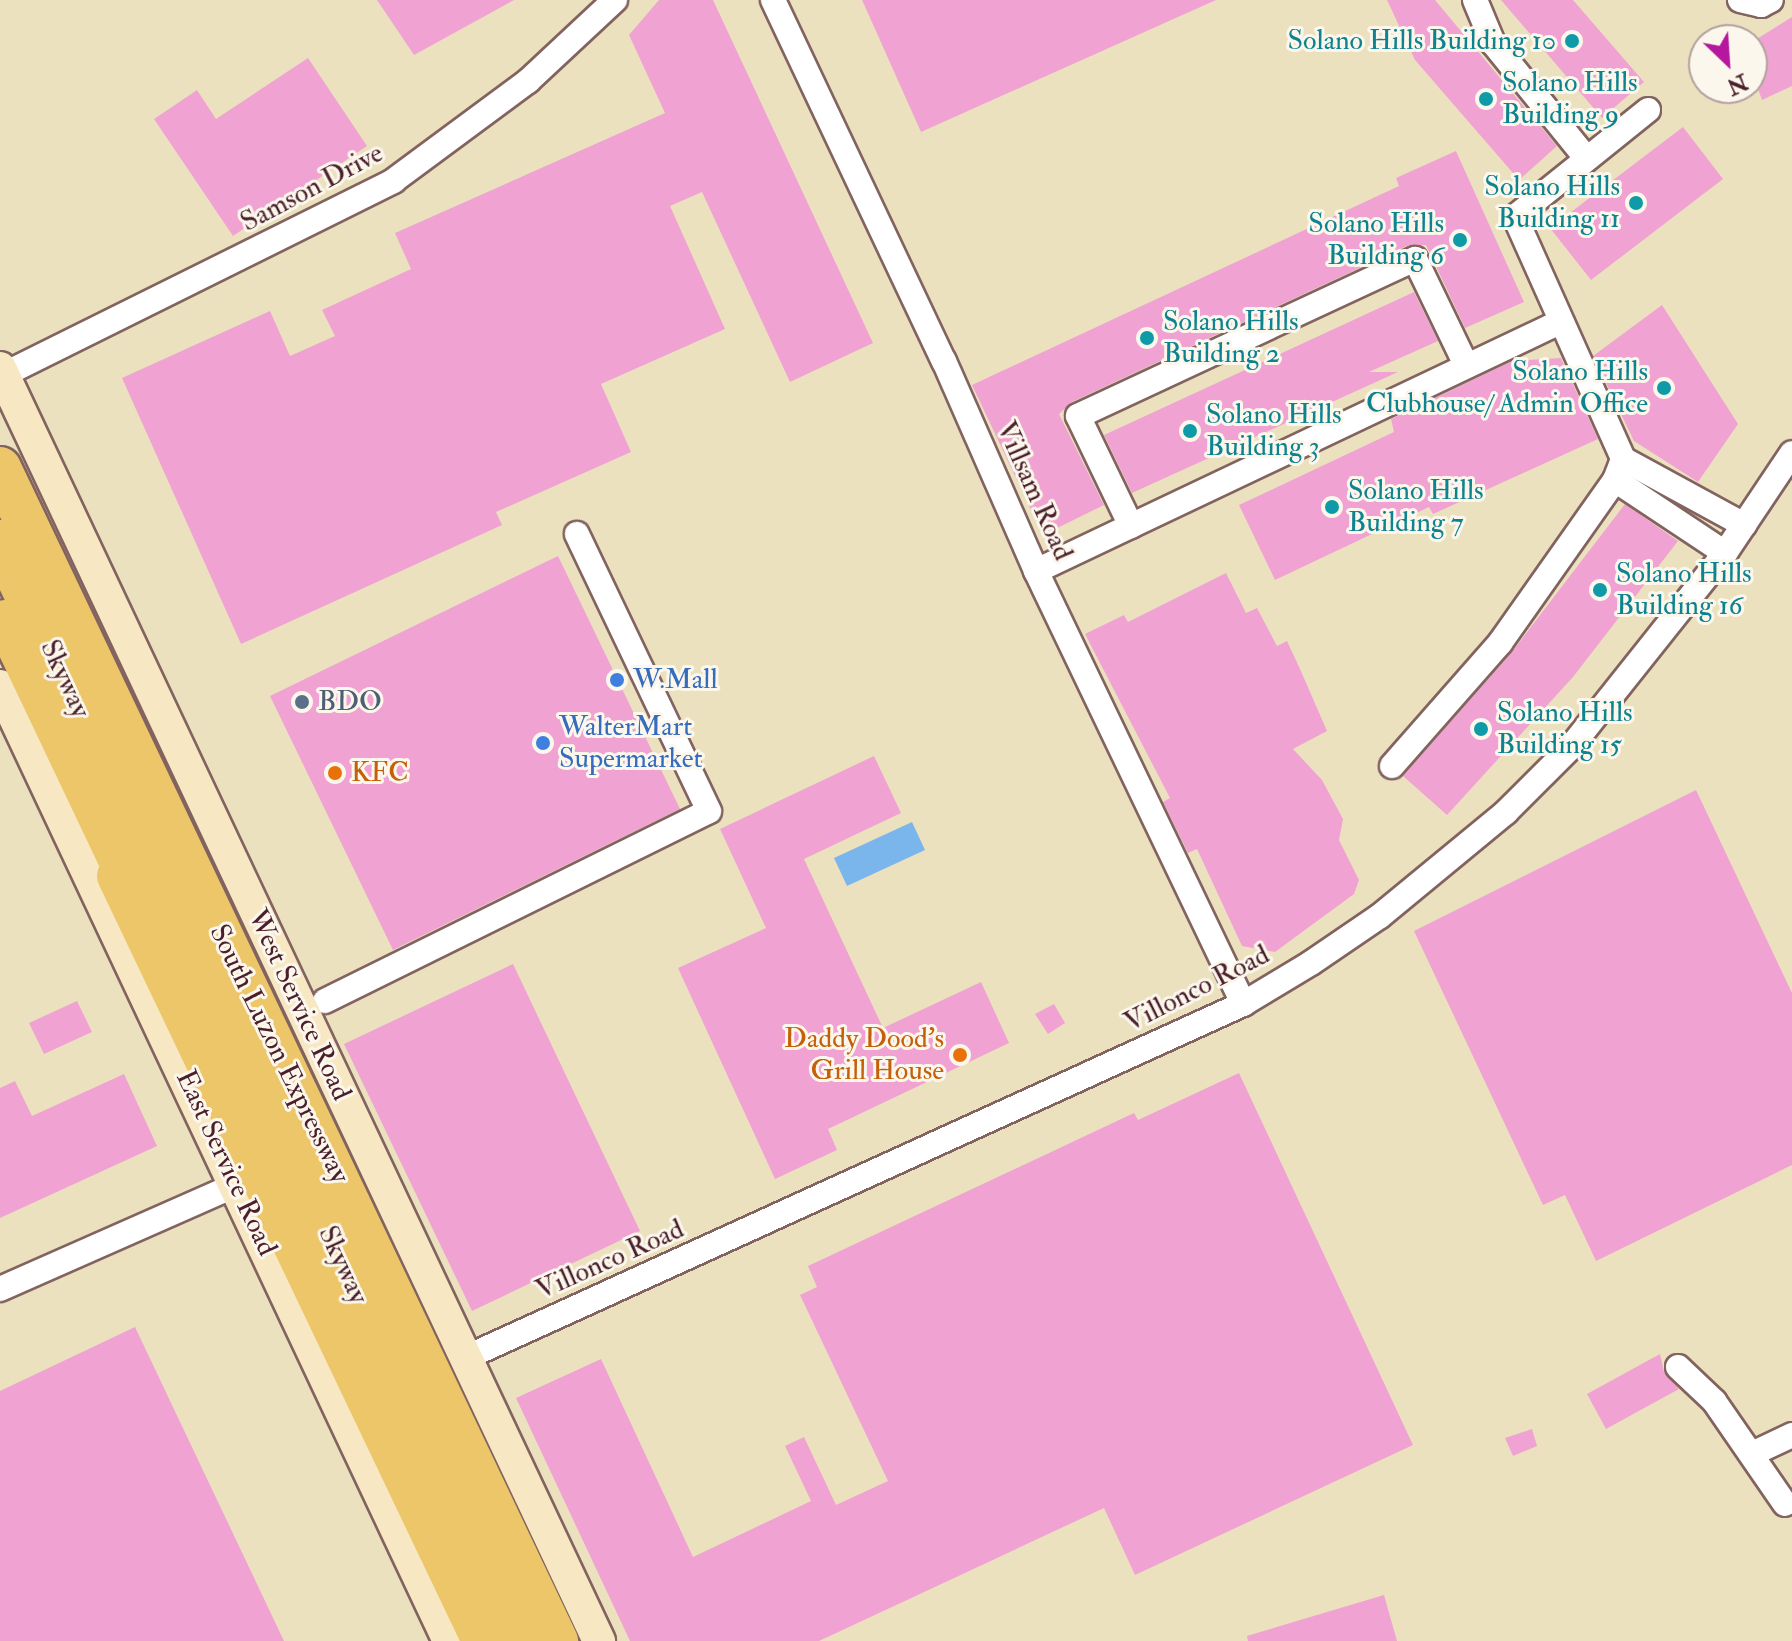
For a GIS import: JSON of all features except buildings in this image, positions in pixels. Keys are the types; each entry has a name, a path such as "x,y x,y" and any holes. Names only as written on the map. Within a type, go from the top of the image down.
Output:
{"highway":[{"name":"South Luzon Expressway","path":"0,468 557,1641"},
{"name":"Skyway","path":"0,541 521,1641"},
{"name":"Skyway","path":"0,609 497,1641"},
{"path":"0,625 483,1641"}],"main road":[{"name":"West Service Road","path":"2,372 599,1641"},
{"name":"East Service Road","path":"0,686 449,1641"}],"street":[{"name":"Samson Drive","path":"2,372 393,181 528,81 615,0"},
{"name":"Villsam Road","path":"773,0 944,361 1036,571 1243,1004"},
{"path":"1475,0 1493,43 1587,159"},
{"path":"1740,0 1761,5 1771,0"},
{"path":"1648,110 1515,217 1619,470 1689,530 1725,553"},
{"path":"1131,526 1078,416 1415,259 1466,365"},
{"path":"1036,571 1560,322"},
{"name":"Villonco Road","path":"465,1358 1243,1004 1380,916 1506,812 1570,748 1725,553 1792,453"},
{"path":"1619,470 1706,505 1744,525"},
{"path":"1392,766 1500,643 1619,470"},
{"path":"1689,530 1706,505"},
{"path":"325,1001 709,811 577,534"},
{"path":"0,1289 236,1185"},
{"path":"1678,1367 1714,1401 1754,1453 1785,1504"},
{"path":"1754,1453 1792,1435"}],"water":[{"path":"912,822 925,850 847,886 834,858"}],"place":[{"name":"Solano Hills Building 10","path":"1572,41"},
{"name":"Solano Hills Building 9","path":"1486,99"},
{"name":"Solano Hills Building 11","path":"1636,203"},
{"name":"Solano Hills Building 6","path":"1460,240"},
{"name":"Solano Hills Building 2","path":"1147,338"},
{"name":"Solano Hills Clubhouse/ Admin Office","path":"1664,388"},
{"name":"Solano Hills Building 3","path":"1190,431"},
{"name":"Solano Hills Building 7","path":"1332,507"},
{"name":"Solano Hills Building 16","path":"1600,590"},
{"name":"W.Mall","path":"617,680"},
{"name":"BDO","path":"302,702"},
{"name":"Solano Hills Building 15","path":"1481,729"},
{"name":"WalterMart Supermarket","path":"543,743"},
{"name":"KFC","path":"335,773"},
{"name":"Daddy Dood’s Grill House","path":"960,1055"}]}
